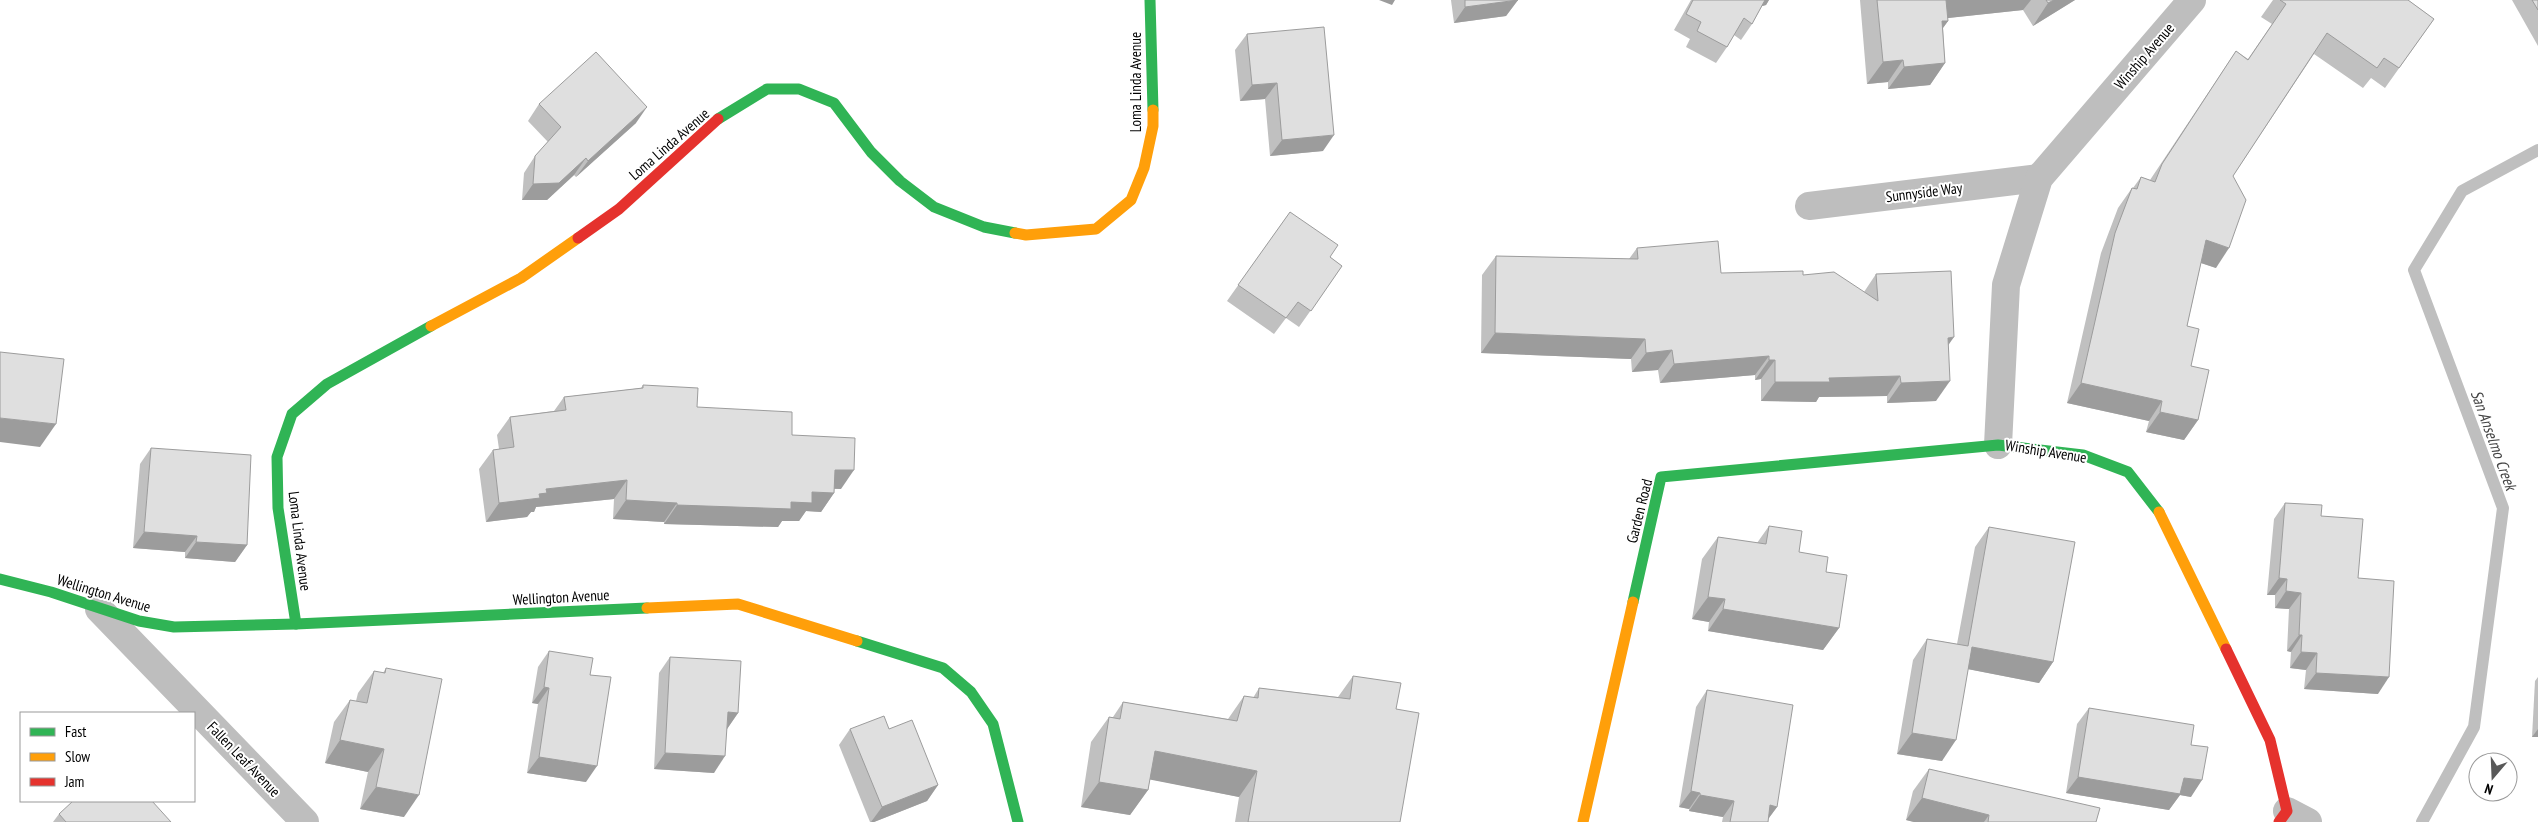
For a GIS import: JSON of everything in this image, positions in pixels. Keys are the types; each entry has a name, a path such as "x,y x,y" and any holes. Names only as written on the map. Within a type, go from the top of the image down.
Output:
{"street":[{"name":"Loma Linda Avenue","path":"296,624 278,508 277,457 292,414 327,384 521,278 619,208 711,124 767,89 799,89 834,103 870,152 900,181 934,207 984,227 1026,235 1096,229 1131,200 1144,168 1153,126 1150,0"},
{"name":"Winship Avenue","path":"2192,0 2039,178 2006,285 1998,445 2083,455 2128,472 2158,508 2270,740 2291,818"},
{"name":"Sunnyside Way","path":"1809,206 2039,178"},
{"name":"Garden Road","path":"1583,822 1661,477 1998,445"},
{"name":"Wellington Avenue","path":"0,579 51,592 139,621 174,627 296,624 738,604 943,668 971,692 993,724 1018,822"},
{"name":"Fallen Leaf Avenue","path":"99,609 305,822"}],"building":[{"path":"1465,0 1518,0 1465,7"},
{"path":"1693,0 1765,0 1752,24 1744,18 1727,47 1697,31 1701,22 1686,14"},
{"path":"1877,0 1946,0 1948,21 1942,21 1945,63 1904,67 1903,60 1883,62"},
{"path":"2280,0 2408,0 2434,19 2399,68 2384,58 2377,68 2327,33 2233,176 2246,200 2229,248 2206,240 2187,326 2199,329 2191,366 2209,370 2198,420 2160,412 2162,401 2081,383 2115,233 2132,188 2137,189 2141,177 2155,182 2162,164 2236,51 2248,60 2286,4"},
{"path":"2532,0 2538,0 2538,10"},
{"path":"1324,27 1334,135 1282,140 1277,83 1252,85 1247,34"},
{"path":"596,52 647,107 588,161 586,158 559,183 533,184 535,156 561,127 539,104"},
{"path":"1290,212 1338,245 1330,257 1342,266 1311,311 1298,302 1286,318 1238,285"},
{"path":"1718,241 1721,273 1803,271 1803,275 1834,272 1878,301 1876,274 1951,271 1954,337 1948,338 1950,381 1901,383 1900,376 1829,378 1830,382 1775,382 1775,360 1769,360 1769,356 1674,364 1672,350 1646,353 1645,339 1495,333 1496,256 1638,259 1637,248"},
{"path":"0,352 64,359 56,424 0,418"},
{"path":"643,385 698,388 697,407 792,412 792,435 855,438 854,470 835,470 834,493 812,492 812,503 791,502 791,509 677,505 677,503 626,500 627,480 546,489 547,493 539,494 540,498 499,503 493,450 514,447 510,417 566,410 564,397 643,388"},
{"path":"151,448 251,455 247,545 196,542 197,536 144,532"},
{"path":"2285,503 2322,505 2321,516 2363,519 2358,578 2394,581 2389,677 2316,673 2317,653 2301,652 2302,635 2299,635 2301,593 2286,591 2287,579 2279,578"},
{"path":"1769,526 1802,531 1799,552 1828,557 1826,572 1847,575 1839,628 1723,609 1725,599 1708,597 1718,537 1766,544"},
{"path":"1989,527 2075,542 2053,662 1972,647 1956,740 1912,733 1927,639 1968,646"},
{"path":"549,651 593,658 590,675 611,677 597,766 539,757 549,688 544,687"},
{"path":"670,657 741,661 738,713 728,712 725,756 665,753"},
{"path":"386,668 442,679 419,795 376,787 384,749 340,740 350,700 367,703 374,671 385,673"},
{"path":"1353,676 1401,683 1396,709 1419,713 1400,822 1248,822 1257,771 1155,751 1148,790 1099,782 1109,717 1120,719 1123,702 1237,721 1244,696 1258,698 1259,688 1350,699"},
{"path":"1707,690 1793,705 1777,807 1770,805 1768,822 1730,822 1734,801 1700,795 1700,793 1691,791"},
{"path":"2089,708 2194,725 2191,745 2208,747 2202,780 2184,778 2180,794 2078,777"},
{"path":"884,716 889,729 912,720 938,785 882,807 850,729"},
{"path":"1929,769 2100,808 2096,822 1988,822 1989,815 1922,798"},
{"path":"72,802 153,802 171,822 66,822 59,814"}],"waterway":[{"name":"San Anselmo Creek","path":"2422,822 2474,727 2503,508 2414,270 2462,191 2538,150"}],"traffic: fast":[{"path":"1150,0 1153,110"},
{"path":"718,119 767,89 799,89 834,103 871,152 900,181 934,207 984,227 1015,233"},
{"path":"296,624 278,508 277,457 292,414 327,384 431,326"},
{"path":"1633,602 1661,477 1998,445 2083,455 2128,472 2159,512"},
{"path":"0,579 51,592 139,621 174,627 296,624 647,608"},
{"path":"857,641 943,668 971,692 993,724 1018,822"}],"traffic: slow":[{"path":"1015,233 1026,235 1096,229 1131,200 1144,168 1153,126 1153,110"},
{"path":"431,326 521,278 578,238"},
{"path":"2159,512 2226,649"},
{"path":"1583,822 1633,602"},
{"path":"647,608 738,604 857,641"}],"traffic: jam":[{"path":"578,238 619,209 718,119"},
{"path":"2226,649 2270,740 2287,811 2279,822"}]}
